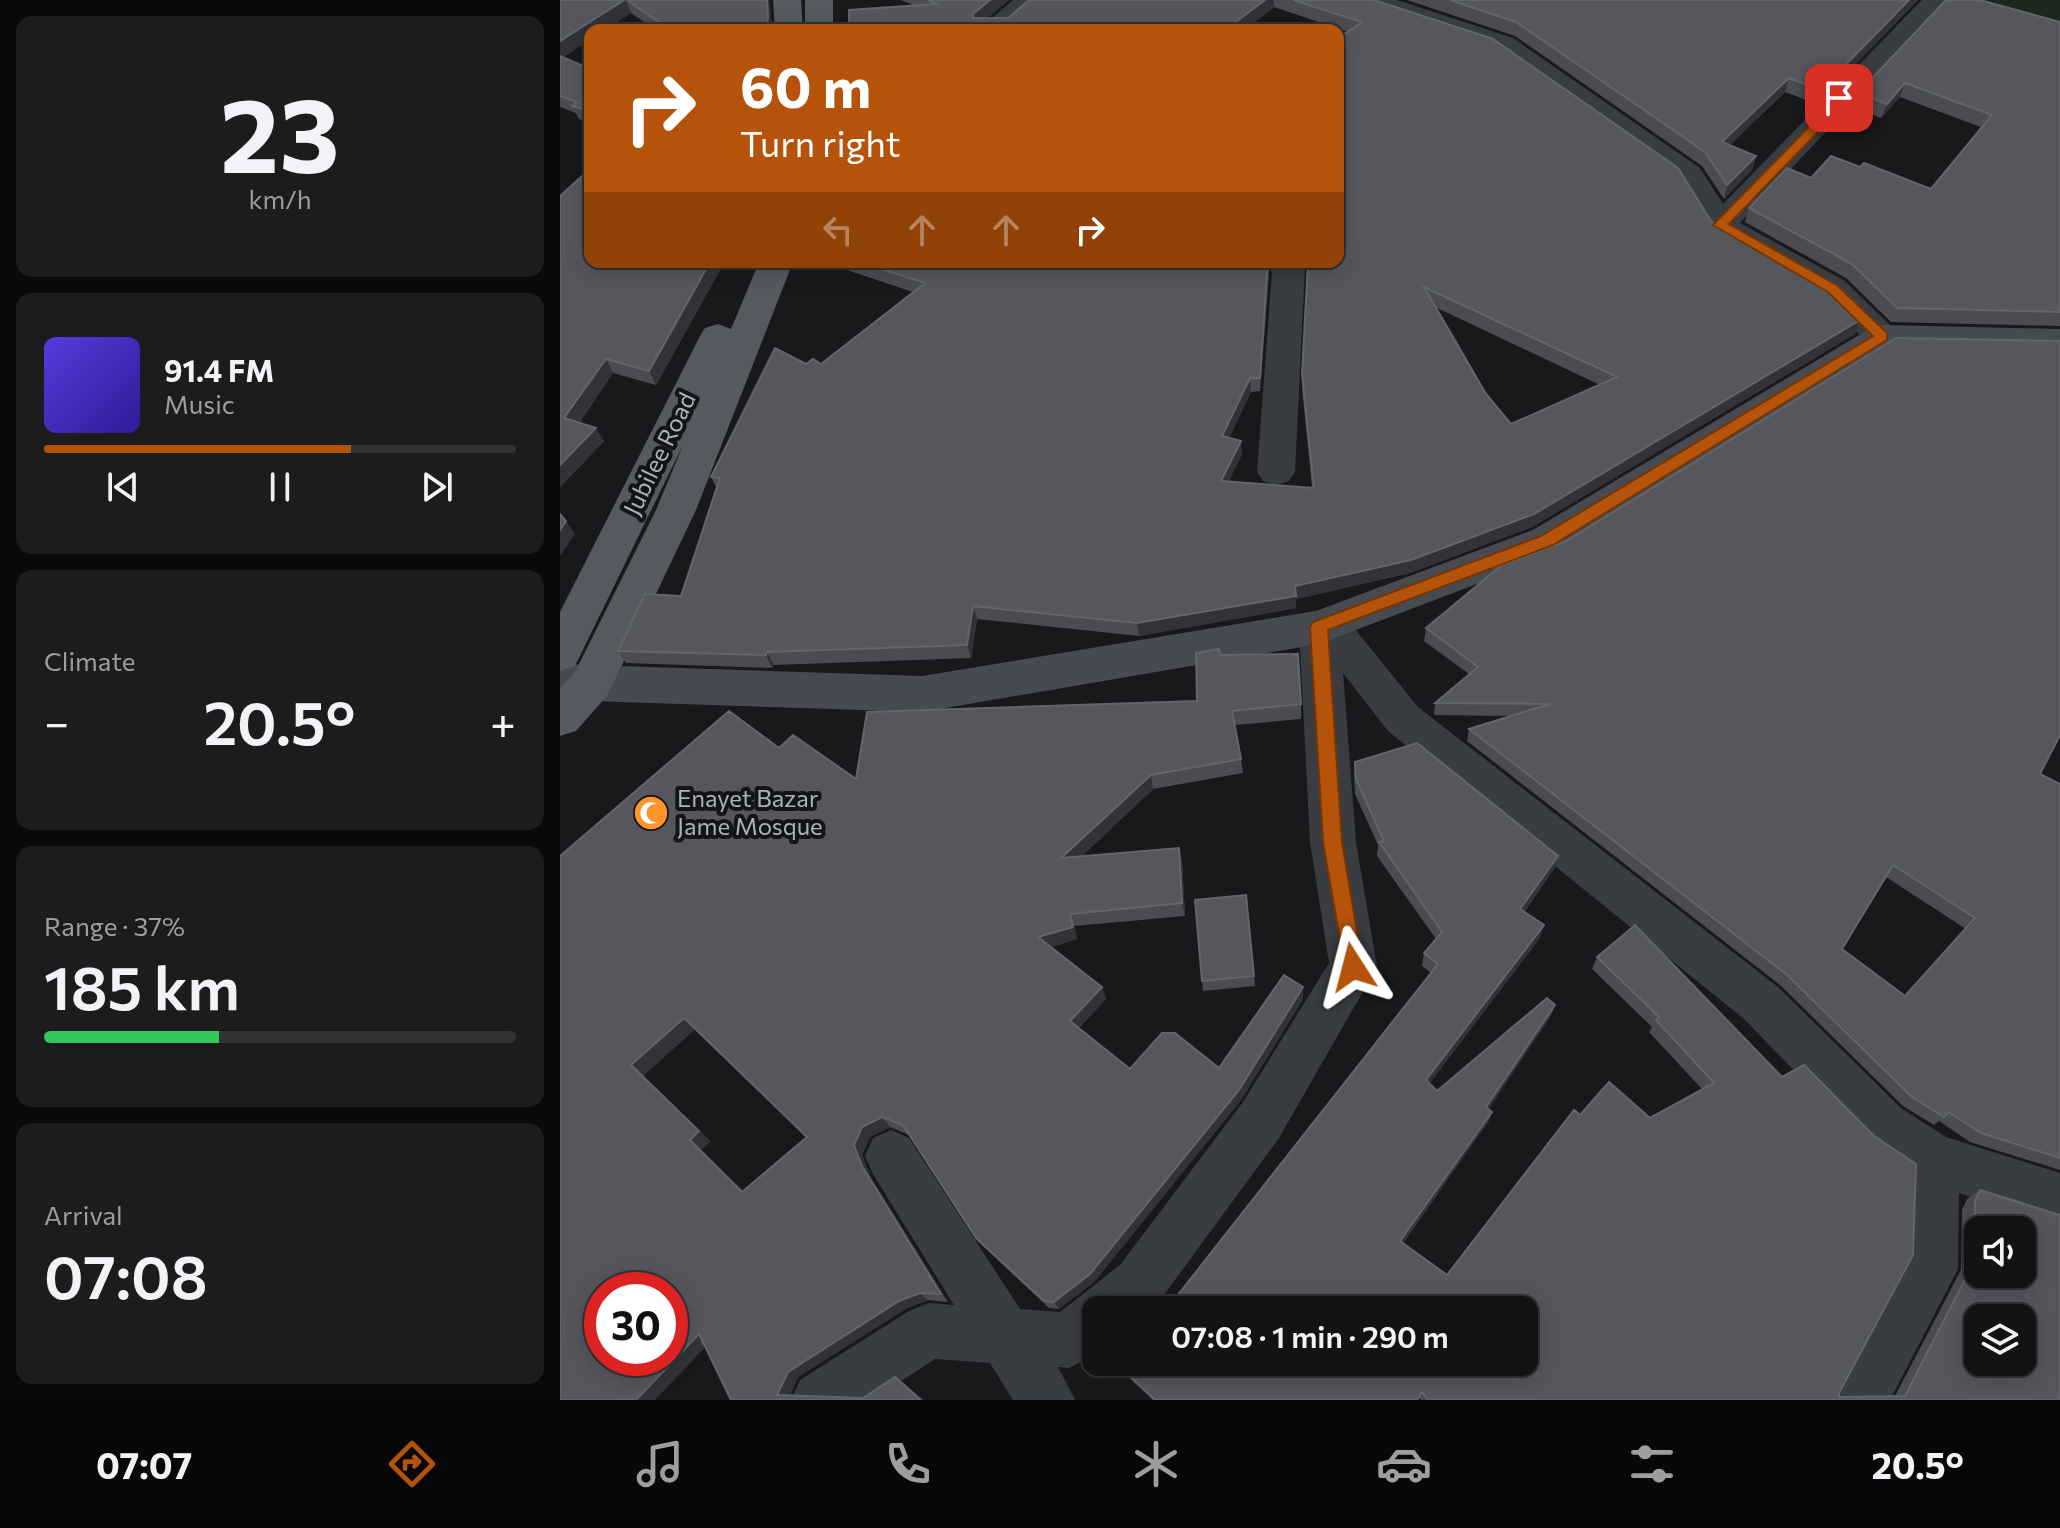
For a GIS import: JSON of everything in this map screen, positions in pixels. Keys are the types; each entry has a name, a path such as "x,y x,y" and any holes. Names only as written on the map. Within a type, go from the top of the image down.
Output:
{"main road":[{"path":"787,0 789,24"},
{"path":"819,0 819,24"},
{"name":"Jubilee Road","path":"560,718 569,666 721,331 743,268"},
{"path":"569,666 676,510 774,268"}],"street":[{"path":"1000,24 1030,0"},
{"path":"1370,0 1503,44 1689,174 1720,225 1833,289 1882,337"},
{"path":"1720,225 1937,0"},
{"path":"1276,472 1289,268"},
{"path":"569,666 922,694 1324,626 1547,541 1882,337 2060,341"},
{"path":"1324,626 1403,719 1761,1003 1883,1126 1933,1159 2060,1199"},
{"path":"1124,1296 1139,1284 1261,1120 1353,967 1333,842 1324,626"},
{"path":"891,1156 1046,1400"},
{"path":"1859,1400 1931,1269 1933,1159"},
{"path":"820,1400 929,1331 1069,1340 1082,1329"}],"shaded area":[{"path":"1979,0 2060,0 2060,22"}],"building":[{"path":"560,0 624,0 584,24 560,41"},
{"path":"627,0 767,0 767,24 661,24"},
{"path":"928,0 990,0 973,14 973,18 1008,18 1029,0 1265,0 1233,24 849,24 849,10 936,4"},
{"path":"1293,0 1374,0 1493,39 1678,168 1711,221 1824,285 1860,320 1534,514 1411,560 1295,586 1296,596 1137,623 973,606 967,645 767,652 766,655 618,651 645,594 681,596 720,478 711,477 775,348 806,364 813,359 821,364 925,283 879,268 1268,268 1260,378 1250,378 1222,436 1241,441 1221,481 1314,488 1302,374 1308,268 1344,268 1344,34 1362,22","holes":["1424,287 1617,377 1511,424 1486,394"]},
{"path":"1450,0 1909,0 1821,90 1789,78 1722,142 1756,156 1727,185 1705,152 1516,22"},
{"path":"1946,0 1980,0 2060,22 2060,312 1897,308 1852,264 1749,208 1787,168 1811,178 1831,156 1860,167 1864,163 1931,189 1992,115 1905,83 1887,104 1858,93"},
{"path":"560,56 584,66 584,109 572,106 577,102 560,96"},
{"path":"582,176 584,268 707,268 649,371 606,359 564,418 596,428 560,465 560,196"},
{"path":"1896,338 2060,341 2060,735 2040,774 2060,784 2060,1158 1981,1133 1948,1112 1944,1117 1912,1097 1787,975 1469,729 1550,704 1435,703 1478,667 1426,628 1502,565 1566,541","holes":["1893,865 1975,918 1905,996 1842,949"]},
{"path":"560,514 566,521 560,530"},
{"path":"1219,649 1220,655 1298,654 1301,704 1232,711 1241,759 1151,775 1061,858 1179,848 1182,903 1070,914 1073,927 1038,937 1102,987 1070,1021 1130,1069 1162,1033 1175,1033 1219,1068 1284,975 1303,987 1239,1090 1090,1274 1054,1302 1044,1301 976,1238 903,1125 882,1117 862,1127 854,1145 862,1166 941,1294 920,1293 899,1301 788,1372 777,1395 863,1398 895,1377 921,1400 731,1400 699,1334 688,1346 688,1272 584,1272 584,1376 659,1376 636,1400 560,1400 560,856 729,711 779,748 793,735 856,779 867,712 1197,701 1196,653","holes":["684,1018 807,1137 742,1192 690,1140 699,1131 631,1065"]},
{"path":"1417,743 1558,856 1520,909 1544,925 1426,1080 1437,1091 1547,998 1555,1005 1486,1107 1492,1112 1400,1241 1447,1275 1574,1110 1580,1115 1609,1082 1650,1118 1714,1083 1656,1020 1659,1017 1597,957 1635,925 1782,1077 1804,1065 1874,1136 1916,1164 1913,1255 1839,1397 1905,1396 1964,1281 1964,1288 2036,1288 2036,1216 1975,1216 1975,1201 1980,1190 2060,1215 2060,1400 1428,1400 1422,1392 1417,1400 1155,1400 1130,1376 1538,1376 1538,1296 1177,1296 1438,964 1424,953 1442,932 1379,842 1384,841 1356,779 1355,762"},
{"path":"1246,895 1254,976 1202,981 1195,900"}],"place":[{"name":"Enayet Bazar Jame Mosque","path":"651,813"}],"route":[{"path":"1353,967 1333,842 1319,627 1547,541 1882,337 1833,289 1720,225 1811,132 1839,98"}]}
